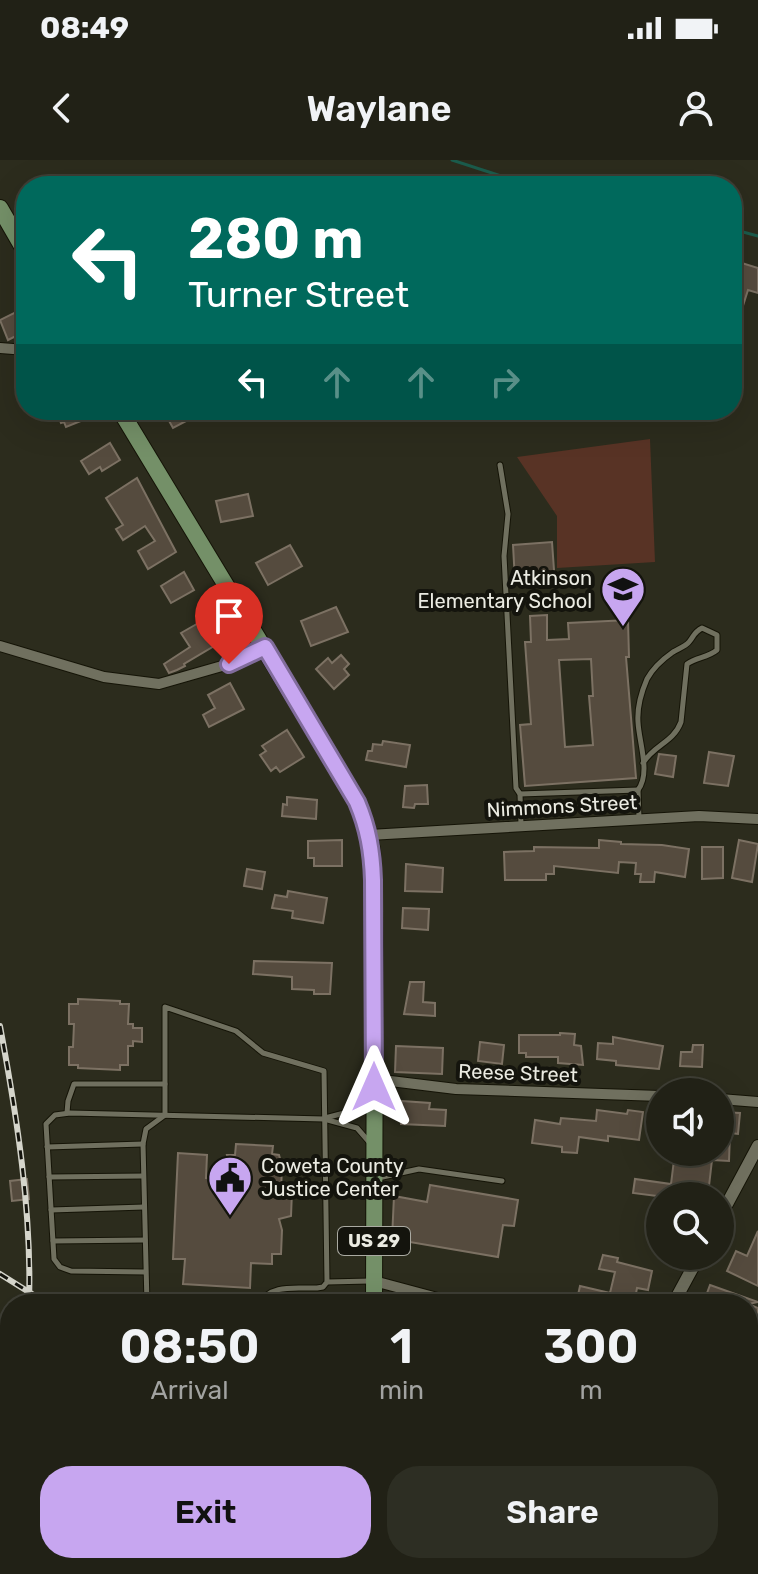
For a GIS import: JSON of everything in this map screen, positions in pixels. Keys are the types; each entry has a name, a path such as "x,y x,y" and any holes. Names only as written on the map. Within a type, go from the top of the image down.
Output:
{"main road":[{"path":"0,208 16,236"},
{"name":"US 29","path":"126,420 357,802 369,835 375,943 374,1294"}],"street":[{"path":"0,646 104,677 159,684 229,664 265,647"},
{"name":"Nimmons Street","path":"369,835 699,816 758,819"},
{"name":"Reese Street","path":"374,1083 646,1096"},
{"path":"734,1100 758,1102"},
{"path":"734,1191 758,1146"},
{"path":"678,1294 691,1270"},
{"path":"374,1281 423,1294"}],"lane":[{"path":"500,465 508,514 504,556 510,623 508,653 521,826"},
{"path":"639,819 638,790 645,771 643,763 638,720 640,698 649,676 671,653 689,642 693,633 702,628 710,631 717,635 717,650 708,657 687,664 678,730 671,739 650,752 643,763"},
{"path":"520,794 638,790"},
{"path":"165,1115 165,1007 236,1031 263,1053 324,1071 327,1282 323,1287 277,1289 267,1294"},
{"path":"324,1119 359,1106 374,1083"},
{"path":"67,1113 74,1084 165,1084"},
{"path":"145,1272 71,1271 60,1267 54,1259 46,1124 55,1115 324,1119 357,1128 373,1146"},
{"path":"146,1294 143,1144 146,1129 165,1115"},
{"path":"47,1147 143,1144"},
{"path":"373,1179 419,1169 502,1181"},
{"path":"49,1177 143,1176"},
{"path":"51,1210 144,1207"},
{"path":"53,1241 145,1240"},
{"path":"327,1282 374,1281"}],"shaded area":[{"path":"650,439 655,562 557,568 557,516 517,457"}],"building":[{"path":"742,263 758,268 758,293 748,290 742,309"},
{"path":"16,312 16,336 8,340 0,320"},
{"path":"60,420 84,420 66,427 64,422"},
{"path":"169,420 188,420 173,428"},
{"path":"110,443 120,460 102,471 100,467 89,474 81,461"},
{"path":"137,478 176,552 148,569 138,551 155,541 145,526 123,540 116,529 123,525 106,498"},
{"path":"248,494 253,516 221,522 216,501"},
{"path":"552,542 555,584 526,586 526,580 515,581 513,545"},
{"path":"290,545 302,566 268,585 256,563"},
{"path":"184,572 194,590 171,603 161,586"},
{"path":"336,607 348,632 311,646 301,621"},
{"path":"547,615 547,640 569,639 568,623 628,620 629,657 626,657 636,778 525,786 520,725 531,724 525,642 531,642 530,616","holes":["591,659 593,696 589,696 593,745 565,747 559,660"]},
{"path":"209,617 219,634 222,632 228,641 169,673 164,664 190,647 181,633"},
{"path":"341,655 349,664 344,669 349,675 334,689 316,669 328,658 332,663"},
{"path":"230,683 244,709 209,727 203,715 215,708 208,695"},
{"path":"287,730 304,757 280,772 276,767 271,771 260,755 266,751 262,746"},
{"path":"383,741 410,745 406,767 366,760 373,744 382,745"},
{"path":"709,752 734,756 728,786 704,783"},
{"path":"659,754 676,756 673,777 655,774"},
{"path":"427,785 428,804 403,807 405,786"},
{"path":"287,797 317,800 316,819 282,816"},
{"path":"342,840 342,866 314,866 314,858 308,858 308,841"},
{"path":"599,840 689,849 685,877 655,872 654,882 640,882 641,874 635,874 636,863 619,862 618,873 554,866 554,874 546,874 546,880 505,880 504,852 534,851 534,847 599,848"},
{"path":"739,840 758,844 752,882 732,878"},
{"path":"702,847 723,847 723,878 702,879"},
{"path":"406,864 443,868 442,892 405,891"},
{"path":"247,869 265,872 262,889 244,886"},
{"path":"288,891 327,898 323,923 292,918 293,911 272,908 275,895 287,897"},
{"path":"403,908 429,909 428,930 402,928"},
{"path":"254,961 332,963 330,994 292,989 292,977 253,974"},
{"path":"410,982 424,982 423,1002 435,1003 435,1016 404,1014"},
{"path":"78,999 129,1004 128,1024 133,1024 133,1028 142,1028 142,1042 133,1041 133,1046 128,1046 128,1065 120,1065 120,1070 69,1065 74,1024 69,1024 69,1004 78,1004"},
{"path":"575,1034 574,1045 581,1046 583,1065 558,1063 558,1057 526,1057 526,1053 519,1053 519,1035"},
{"path":"613,1037 663,1046 659,1069 616,1065 616,1061 597,1059 598,1043 613,1044"},
{"path":"480,1042 504,1045 502,1064 478,1061"},
{"path":"693,1045 703,1045 702,1067 680,1066 681,1052 692,1052"},
{"path":"396,1046 443,1048 442,1074 395,1072"},
{"path":"402,1101 430,1103 429,1109 446,1110 445,1126 401,1124"},
{"path":"597,1110 627,1114 628,1110 643,1112 639,1140 608,1136 608,1141 579,1137 577,1153 562,1152 562,1147 532,1143 535,1120 560,1124 561,1118 596,1121"},
{"path":"734,1113 740,1113 738,1134 734,1134"},
{"name":"Coweta County Justice Center","path":"236,1144 273,1146 272,1154 279,1155 281,1191 292,1191 291,1216 279,1219 281,1254 272,1254 272,1264 251,1263 250,1288 183,1284 185,1259 173,1259 178,1153 207,1155 206,1178 235,1180 227,1155 235,1155"},
{"path":"673,1166 711,1166 709,1182 671,1182"},
{"path":"27,1179 29,1199 12,1201 10,1181"},
{"path":"635,1179 657,1182 646,1182 646,1195 633,1193"},
{"path":"430,1185 518,1200 514,1226 503,1225 498,1257 392,1239 394,1196 427,1202"},
{"path":"758,1231 758,1286 727,1271 734,1270 736,1251 747,1256"},
{"path":"603,1255 652,1271 648,1290 637,1288 636,1294 578,1294 580,1286 610,1293 615,1272 599,1269"},
{"path":"710,1285 735,1294 707,1294"}],"waterway":[{"path":"452,160 501,176"},
{"path":"742,232 758,236"}],"railway":[{"path":"0,1026 22,1165 29,1294"},
{"path":"0,1274 32,1294"}],"place":[{"name":"Atkinson Elementary School","path":"623,628"},
{"name":"Coweta County Justice Center","path":"230,1217"}],"route":[{"path":"229,664 265,647 357,802 365,822 372,849 374,1087"}]}
